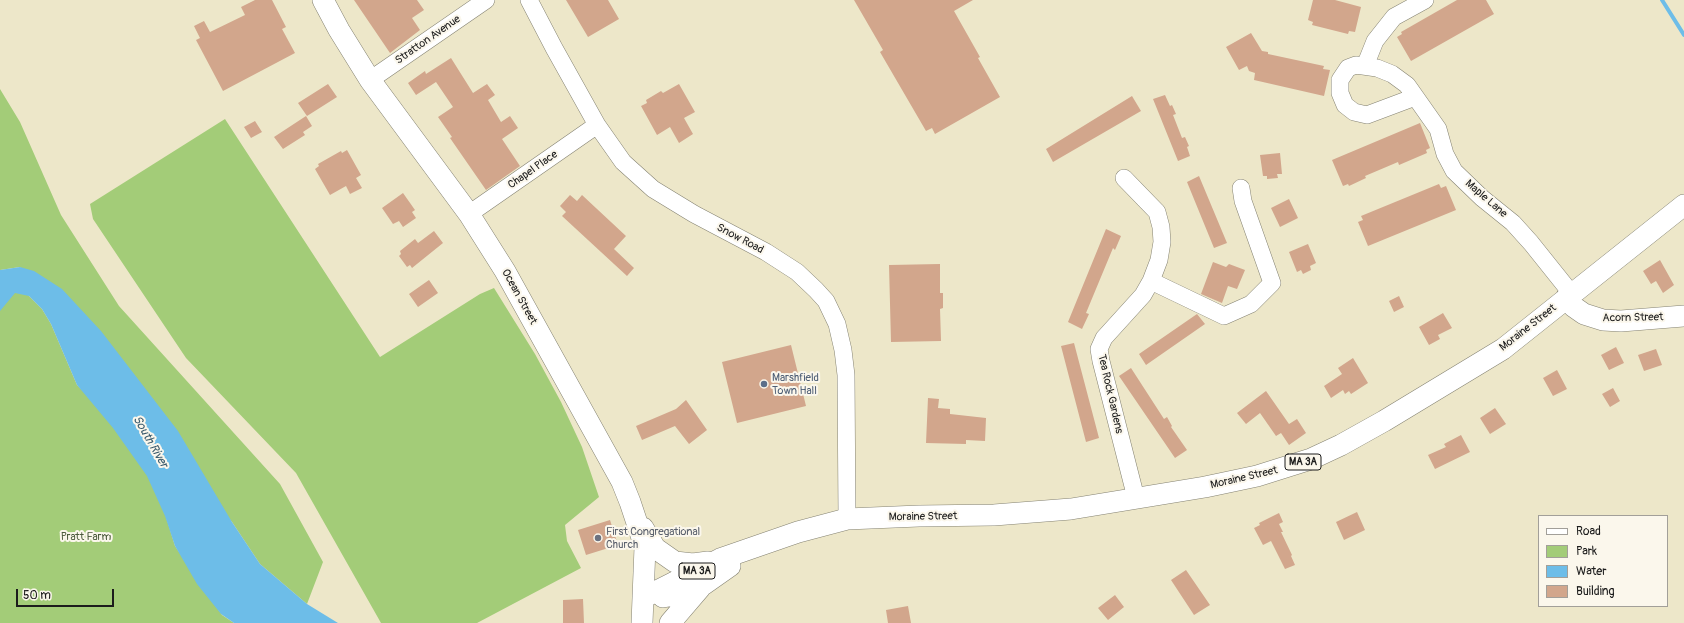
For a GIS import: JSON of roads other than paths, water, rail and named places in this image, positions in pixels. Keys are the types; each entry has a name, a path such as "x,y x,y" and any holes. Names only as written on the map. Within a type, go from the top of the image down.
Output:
{"main road":[{"name":"Ocean Street","path":"323,0 339,30 370,80 469,214 505,271 605,451 630,502 644,547 642,623"},
{"name":"Moraine Street","path":"643,598 720,559 798,532 847,519 994,515 1071,508 1205,488 1288,468 1335,448 1384,421 1503,348 1684,205"},
{"name":"Acorn Street","path":"1569,296 1574,307 1584,314 1603,320 1684,316"},
{"path":"630,502 644,532 655,548 675,562 693,564 720,559"},
{"name":"Moraine Street","path":"643,598 682,594 703,585 753,548"},
{"name":"MA 3A","path":"670,623 703,585"}],"street":[{"name":"Stratton Avenue","path":"370,80 486,0"},
{"name":"Snow Road","path":"529,0 597,125 623,162 653,189 694,214 766,252 797,272 826,301 837,324 843,350 846,375 847,519"},
{"path":"1365,66 1375,41 1394,17 1425,0"},
{"name":"Maple Lane","path":"1415,97 1367,115 1354,112 1345,105 1340,94 1340,80 1348,68 1356,65 1377,68 1392,74 1407,85 1438,128 1445,154 1454,171 1482,198 1513,223 1531,243 1569,296"},
{"name":"Chapel Place","path":"469,214 597,125"},
{"name":"Tea Rock Gardens","path":"1124,178 1157,212 1161,227 1162,242 1159,260 1151,281 1143,295 1104,338 1100,349 1101,361 1136,498"},
{"path":"1151,281 1224,316 1251,304 1272,283 1243,200 1241,188"}],"water":[{"name":"South River","path":"20,267 34,271 62,289 101,331 178,431 232,522 260,564 307,604 338,623 234,623 221,614 197,584 175,546 165,516 147,476 113,428 77,385 51,324 42,309 29,296 15,293 0,311 0,270"}],"waterway":[{"path":"1662,0 1684,35"}],"place":[{"name":"Marshfield Town Hall","path":"764,384"},
{"name":"First Congregational Church","path":"598,538"}],"park label":[{"name":"Pratt Farm","path":"86,537"}]}
